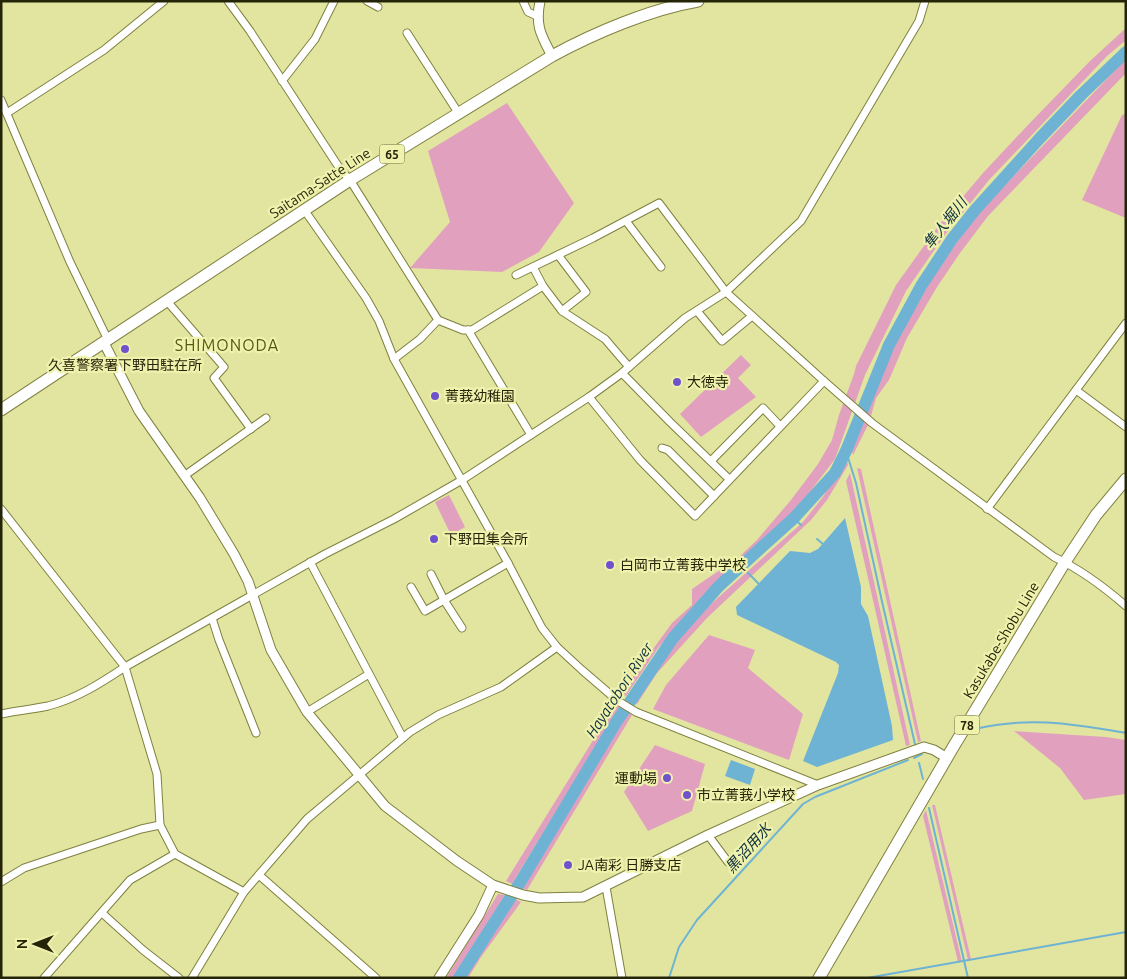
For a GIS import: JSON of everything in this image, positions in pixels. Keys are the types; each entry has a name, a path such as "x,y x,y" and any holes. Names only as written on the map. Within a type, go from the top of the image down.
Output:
{"main road":[{"name":"Saitama-Satte Line","path":"1,410 350,180 552,56 614,27 667,8 698,1"},
{"name":"Kasukabe-Shobu Line","path":"820,978 947,758 1065,562 1096,515 1126,479"}],"street":[{"path":"7,113 104,50 164,1"},
{"path":"228,1 250,31 340,169 350,180 438,320 463,330 481,326 543,286"},
{"path":"282,81 315,39 334,1"},
{"path":"367,1 378,8"},
{"path":"523,1 528,12 537,16"},
{"path":"540,1 537,16 539,32 552,56"},
{"path":"1,714 49,706 71,698 104,681 125,667 310,562 394,519 462,480 588,398 622,373 685,318 726,292 802,221 919,21 926,1"},
{"path":"407,33 459,114"},
{"path":"1,100 70,262 139,411 184,476 234,554 248,581 271,650 307,712 358,776 391,812 458,861 497,886 523,895 539,898 583,897 708,835 818,785 924,748 934,750 947,758"},
{"path":"516,275 659,203 726,292 843,398 872,423 987,509 1054,557 1065,562 1107,590 1126,606"},
{"path":"305,211 366,298 394,359 508,563 542,628 557,647 618,701 632,710 818,785"},
{"path":"626,221 661,267"},
{"path":"558,255 586,292 562,311"},
{"path":"533,267 543,286 562,311 604,340 629,367"},
{"path":"166,300 224,367 214,378 251,429"},
{"path":"697,311 722,341 752,316"},
{"path":"394,359 420,339 438,320"},
{"path":"987,509 1126,323"},
{"path":"468,330 531,435"},
{"path":"622,373 729,479"},
{"path":"588,398 640,460 695,516 824,381"},
{"path":"1076,390 1126,427"},
{"path":"711,461 763,408 780,426"},
{"path":"184,476 266,418"},
{"path":"662,448 668,450 714,496"},
{"path":"1,509 125,667 157,774 160,825 175,854 244,892"},
{"path":"310,562 402,738"},
{"path":"411,587 425,611 508,563"},
{"path":"430,574 462,628"},
{"path":"212,618 256,734"},
{"path":"192,978 244,892 307,819 402,738 438,715 501,687 557,647"},
{"path":"307,712 369,674"},
{"path":"1,882 24,868 141,829 160,825"},
{"path":"708,835 728,862"},
{"path":"44,978 130,880 175,854"},
{"path":"259,875 376,978"},
{"path":"439,978 497,886"},
{"path":"606,887 622,978"},
{"path":"102,913 143,950 179,978"}],"shaded area":[{"path":"1126,28 1126,40 1107,56 989,180 944,236 906,291 865,375 835,459 803,501 759,550 696,604 658,648 626,696 621,693 672,623 692,605 692,589 739,557 756,541 791,500 818,464 832,440 856,366 896,285 939,225 983,173 1026,127 1090,61"},
{"path":"1126,59 1126,73 988,216 960,253 937,287 907,338 889,380 876,398 871,416 866,412 891,353 917,302 946,257 981,210"},
{"path":"507,103 574,203 539,252 502,272 410,268 450,222 428,151"},
{"path":"1126,114 1126,218 1082,200 1122,115"},
{"path":"741,355 751,365 738,378 756,397 701,437 680,414"},
{"path":"862,421 868,425 853,455 851,448"},
{"path":"847,459 848,465 827,500 811,520 707,618 657,673 637,704 634,702 673,644 703,611 803,522 822,498"},
{"path":"857,468 861,469 921,741 918,742"},
{"path":"850,473 910,745 906,746 846,481"},
{"path":"449,495 465,527 451,535 435,502"},
{"path":"709,635 755,650 748,668 803,714 789,760 653,709 666,685"},
{"path":"616,703 620,706 512,884 506,881"},
{"path":"628,711 632,715 527,890 520,887"},
{"path":"1014,731 1126,740 1126,794 1084,800 1060,768"},
{"name":"運動場","path":"655,745 705,764 692,811 648,831 624,792"},
{"path":"932,805 935,805 971,959 968,960"},
{"path":"926,810 962,962 958,962 923,816"},
{"path":"498,894 505,895 453,978 446,978"},
{"path":"513,898 521,902 468,978 463,978"}],"water":[{"path":"845,518 861,587 861,604 868,616 892,726 893,740 817,767 803,761 838,673 839,665 737,615 736,607 790,551 810,553 818,549"},
{"path":"731,760 755,769 750,785 725,776"}],"waterway":[{"name":"Hayatobori River","path":"459,978 521,881 615,724 673,638 719,586 794,518 835,473 846,451 889,345 921,286 952,239 975,210 1040,138 1126,52"},
{"path":"846,451 856,483 915,744"},
{"path":"794,518 801,525"},
{"path":"817,539 823,544"},
{"path":"741,566 759,584"},
{"name":"黒沼用水","path":"975,729 995,725 1032,722 1069,724 1126,733"},
{"name":"黒沼用水","path":"914,758 922,754"},
{"name":"黒沼用水","path":"669,978 679,947 697,920 803,804 815,797 908,760"},
{"path":"919,763 923,779"},
{"path":"929,808 968,978"},
{"path":"867,978 1126,932"}],"place":[{"name":"久喜警察署下野田駐在所","path":"125,349"},
{"name":"大徳寺","path":"677,382"},
{"name":"菁莪幼稚園","path":"435,396"},
{"name":"下野田集会所","path":"434,539"},
{"name":"白岡市立菁莪中学校","path":"610,565"},
{"name":"運動場","path":"667,778"},
{"name":"市立菁莪小学校","path":"687,795"},
{"name":"JA南彩 日勝支店","path":"568,865"}],"district":[{"name":"SHIMONODA","path":"227,345"}],"water label":[{"name":"隼人堀川","path":"945,223"}]}
